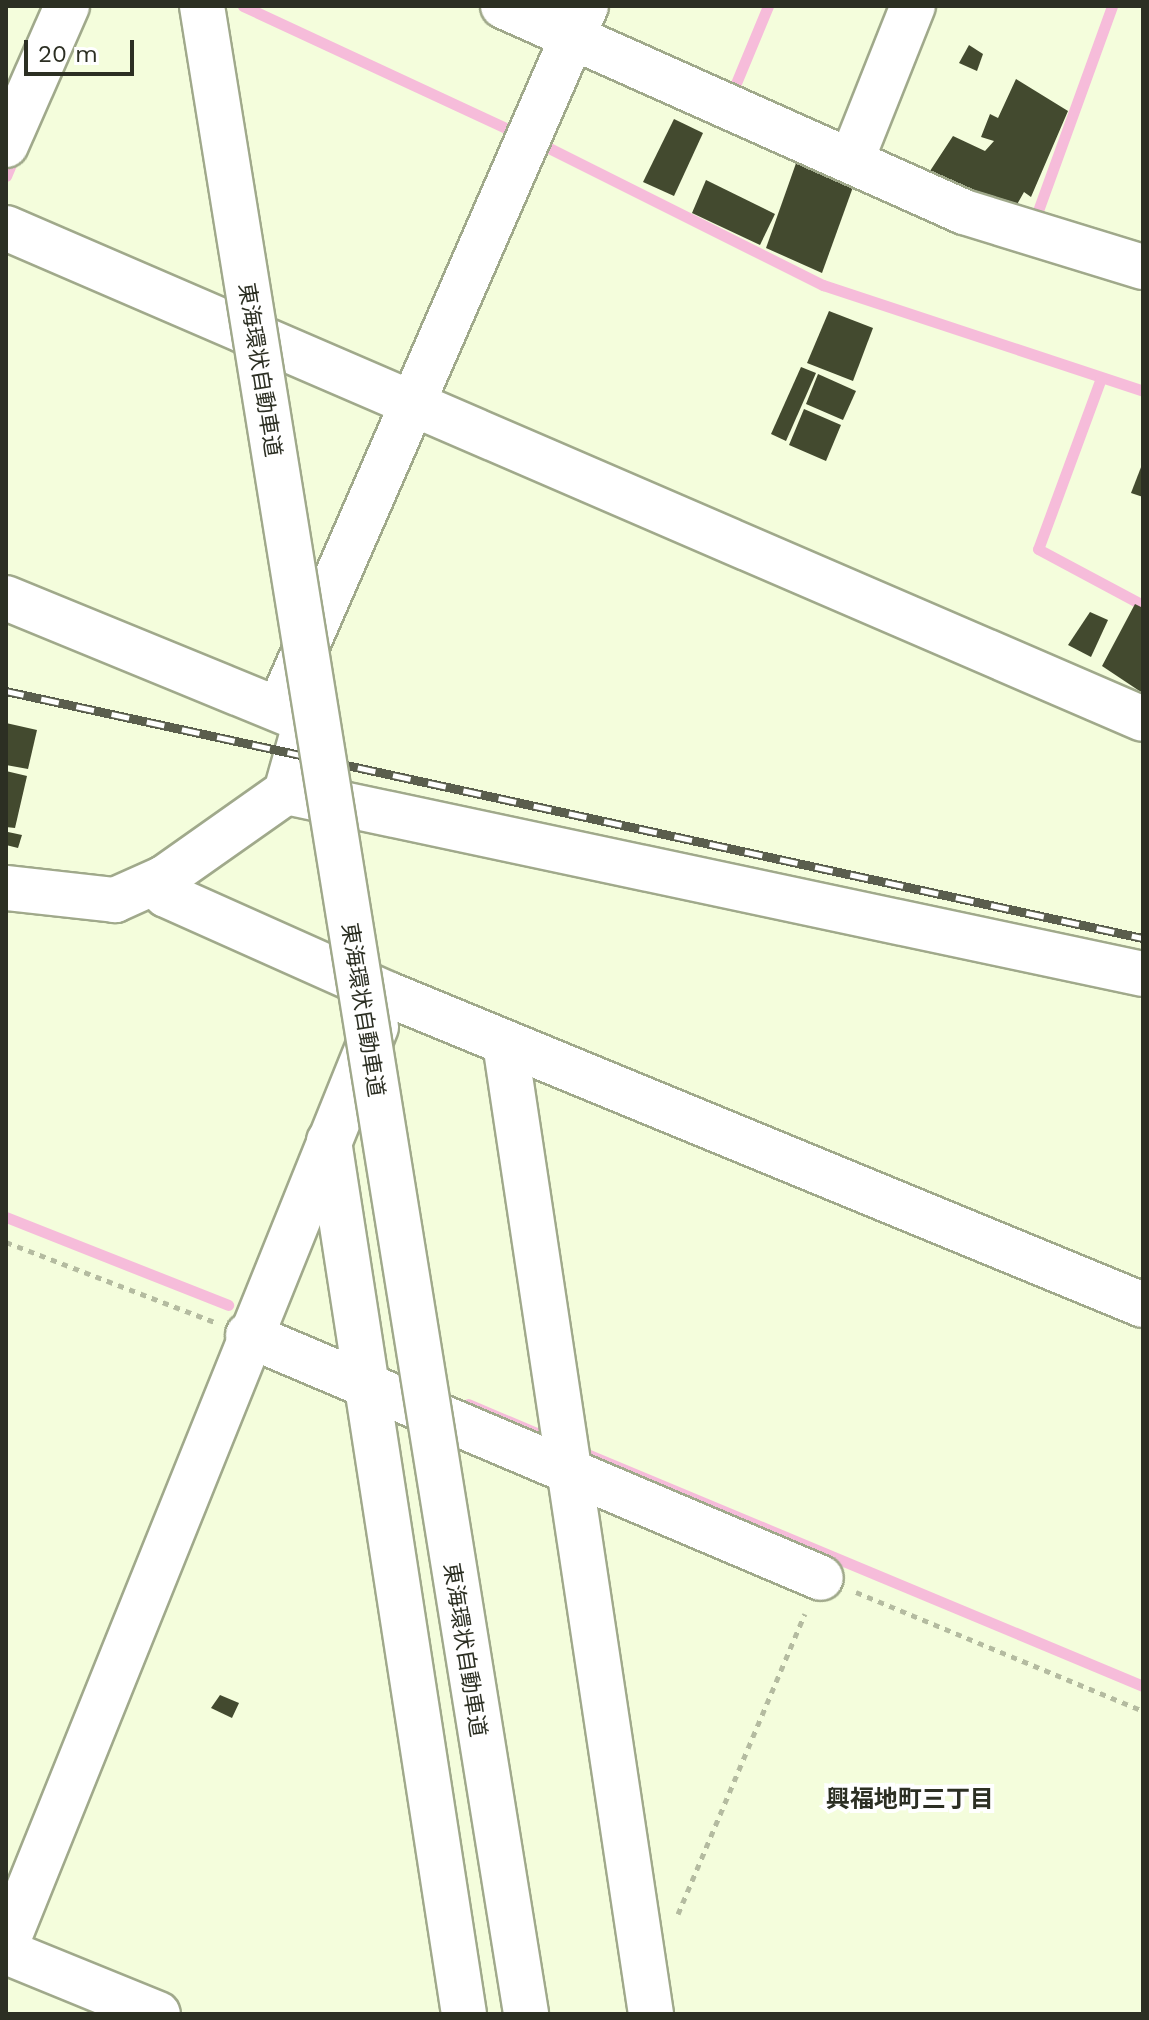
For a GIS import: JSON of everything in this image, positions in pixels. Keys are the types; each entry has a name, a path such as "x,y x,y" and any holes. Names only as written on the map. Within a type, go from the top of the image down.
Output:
{"main road":[{"path":"6,145 67,6"},
{"name":"東海環状自動車道","path":"202,6 526,2014"},
{"path":"503,6 580,21 852,159 964,212 1143,267"},
{"path":"852,159 913,6"},
{"path":"280,707 580,21"},
{"path":"7,231 1143,719"},
{"path":"6,598 280,707 306,721 286,792 164,878 115,900 6,888"},
{"path":"286,792 1143,974"},
{"path":"164,878 166,895 390,995 1143,1305"},
{"path":"6,1945 248,1335 390,995"},
{"path":"505,1043 565,1469 651,2014"},
{"path":"329,1141 371,1388 464,2014"},
{"path":"248,1335 821,1578"},
{"path":"6,1952 158,2014"}],"path":[{"path":"6,1242 248,1335"},
{"path":"672,1928 821,1578 1143,1711"}],"building":[{"path":"969,45 983,54 977,71 959,63"},
{"path":"1016,79 1068,111 1031,197 1024,192 1015,208 930,171 953,136 985,151 994,141 981,137 990,114 998,118"},
{"path":"674,119 703,133 674,196 643,182"},
{"path":"800,152 857,176 822,273 766,248"},
{"path":"706,180 775,214 760,245 692,213"},
{"path":"829,311 873,328 853,381 807,363"},
{"path":"801,367 816,373 786,441 771,434"},
{"path":"818,374 856,391 843,420 806,404"},
{"path":"804,409 841,425 826,461 789,445"},
{"path":"1143,462 1143,497 1131,493"},
{"path":"1135,604 1143,608 1141,692 1102,666"},
{"path":"1090,612 1108,620 1091,657 1068,645"},
{"path":"6,723 37,730 28,769 6,765"},
{"path":"6,771 27,776 15,828 6,827"},
{"path":"8,832 22,835 18,848 6,845"},
{"path":"220,1695 239,1703 232,1718 211,1708"}],"waterway":[{"path":"243,6 519,134"},
{"path":"734,88 768,6"},
{"path":"1035,219 1112,6"},
{"path":"535,141 823,285 1143,391"},
{"path":"6,176 16,153"},
{"path":"1101,378 1038,549 1143,605"},
{"path":"6,1217 228,1305"},
{"path":"468,1404 555,1441"},
{"path":"575,1449 1143,1686"}],"railway":[{"path":"6,691 1143,938"}],"district":[{"name":"興福地町三丁目","path":"910,1800"}]}
